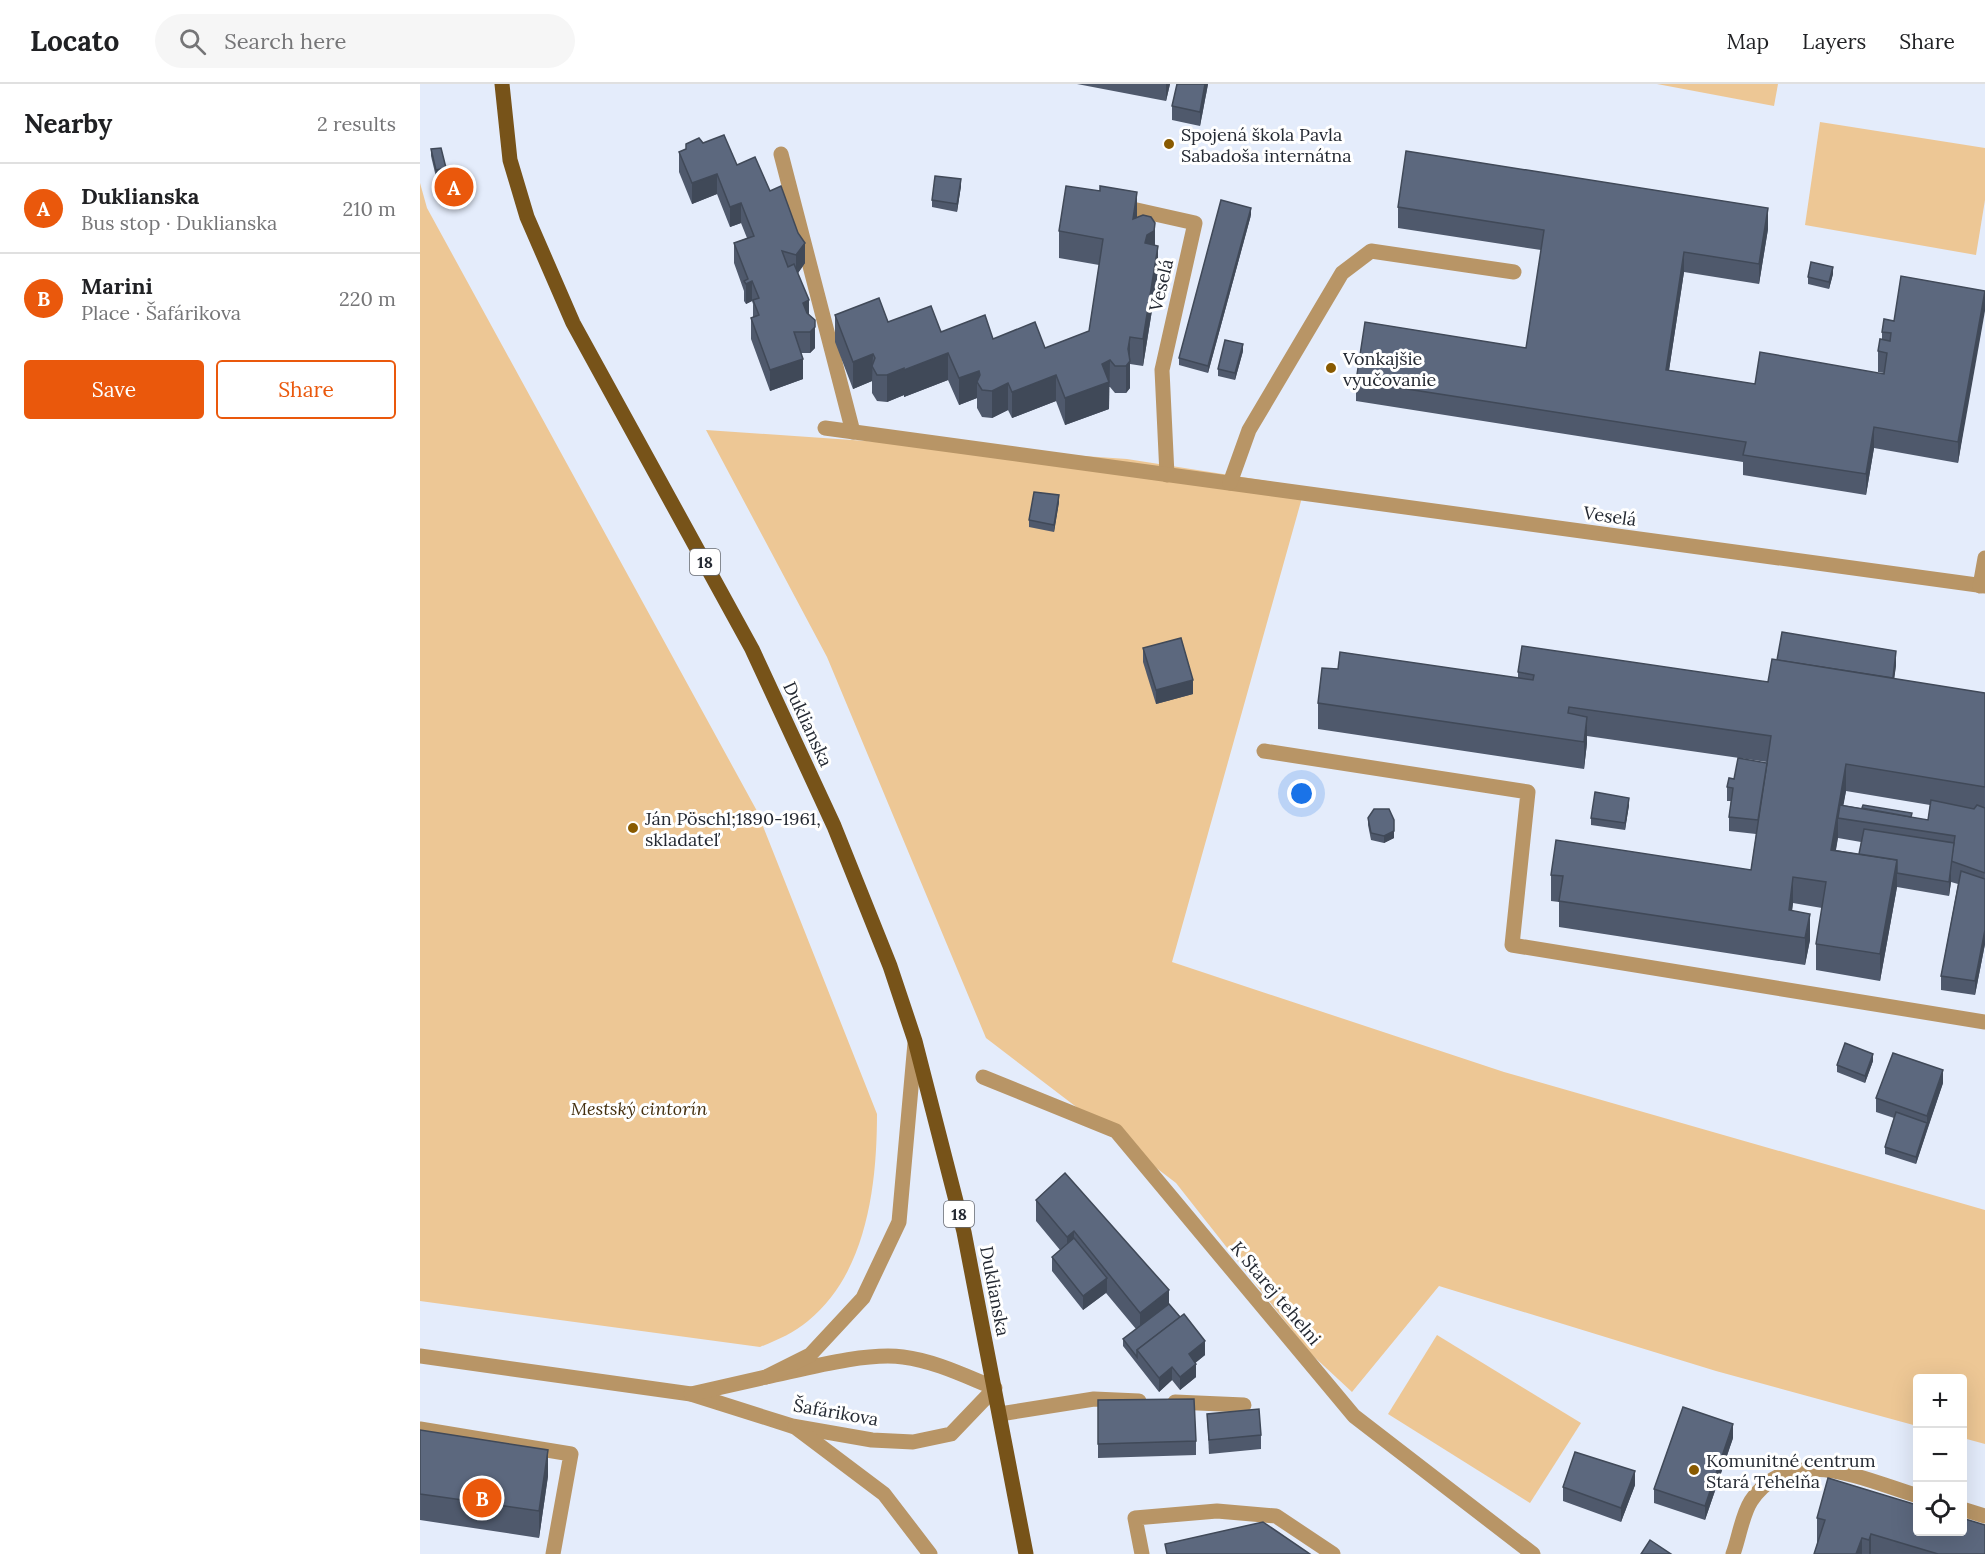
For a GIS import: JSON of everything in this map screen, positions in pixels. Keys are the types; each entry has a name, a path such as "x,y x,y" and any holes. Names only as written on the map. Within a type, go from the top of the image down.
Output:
{"main road":[{"name":"Duklianska","path":"502,84 510,160 526,217 573,323 752,649 834,826 890,966 915,1041 964,1232 1026,1554"}],"street":[{"path":"781,154 853,432"},
{"name":"Veselá","path":"1099,202 1195,223 1162,370 1167,475"},
{"path":"1230,483 1249,430 1342,273 1349,267 1371,251 1514,272"},
{"name":"Veselá","path":"825,428 1983,586"},
{"path":"1983,586 1985,558"},
{"path":"1264,751 1528,792 1512,945 1985,1022"},
{"path":"691,1394 766,1377 810,1355 863,1298 899,1222 915,1041"},
{"name":"K Starej tehelni","path":"983,1077 1116,1131 1353,1416 1533,1554"},
{"name":"Šafárikova","path":"420,1356 691,1394 792,1426 872,1440 913,1442 951,1434 995,1388 944,1367 902,1356 846,1360 766,1377"},
{"path":"1000,1414 1094,1399 1244,1405"},
{"path":"792,1426 884,1494 930,1554"},
{"path":"420,1429 571,1454 553,1554"},
{"path":"1733,1554 1751,1502 1776,1476 1807,1467 1842,1473 1913,1495"},
{"path":"1967,1511 1985,1516"},
{"path":"1142,1554 1135,1518 1217,1512 1276,1516 1333,1554"}],"green space":[{"path":"1657,84 1778,84 1774,106"},
{"path":"1820,122 1985,148 1985,200 1976,255 1805,225"},
{"name":"Mestský cintorín","path":"420,183 427,208 757,811 877,1114 875,1170 871,1198 856,1253 844,1278 828,1301 808,1321 791,1333 760,1347 420,1301"},
{"path":"706,430 1127,459 1305,487 1172,962 1504,1072 1985,1210 1985,1444 1967,1439 1967,1374 1913,1374 1913,1425 1716,1371 1439,1286 1352,1392 1310,1353 1176,1183 986,1038 827,657"},
{"path":"1437,1335 1581,1423 1530,1503 1388,1414"}],"building":[{"path":"1177,84 1205,84 1200,112 1172,106"},
{"path":"724,135 737,165 755,157 770,191 781,186 798,233 805,243 796,255 782,251 788,267 794,264 809,300 803,303 807,313 815,320 815,327 810,332 794,332 803,359 770,370 751,318 759,315 753,300 759,298 752,281 746,284 744,281 748,279 734,243 754,236 741,203 730,207 717,174 692,183 679,152 686,149 686,144 699,138 703,143"},
{"path":"441,148 446,168 436,170 431,149"},
{"path":"1406,151 1768,208 1759,264 1684,252 1666,370 1755,384 1760,352 1884,374 1887,353 1878,351 1880,339 1890,341 1891,333 1882,332 1884,319 1894,321 1901,276 1985,291 1958,442 1874,427 1866,474 1743,455 1746,442 1356,381 1365,322 1526,348 1544,230 1398,207"},
{"path":"935,176 961,179 957,204 932,200"},
{"path":"1066,186 1100,191 1100,186 1137,192 1133,219 1143,215 1151,217 1155,223 1154,231 1147,235 1145,243 1158,246 1143,339 1130,337 1128,349 1130,361 1126,366 1115,366 1110,360 1102,364 1109,382 1065,398 1056,375 1012,392 1008,383 992,391 982,390 977,382 979,371 959,378 948,353 887,375 877,375 872,366 875,358 873,354 853,362 835,315 879,298 888,322 931,306 941,332 985,315 993,339 1035,322 1045,348 1089,331 1103,239 1059,231"},
{"path":"1221,200 1251,208 1208,366 1179,358"},
{"path":"1811,262 1833,267 1829,282 1808,277"},
{"path":"1225,340 1243,344 1235,373 1218,369"},
{"path":"1034,492 1059,495 1054,525 1029,520"},
{"path":"1782,632 1896,651 1893,678 1777,660"},
{"path":"1181,638 1193,680 1156,690 1143,648"},
{"path":"1522,646 1768,682 1772,659 1985,693 1985,787 1846,764 1831,850 1897,860 1880,954 1816,944 1826,882 1793,877 1789,910 1810,914 1805,938 1559,901 1563,876 1551,875 1556,840 1751,870 1771,736 1569,707 1568,713 1587,717 1584,742 1318,703 1322,668 1338,669 1340,652 1533,680 1534,675 1518,672"},
{"path":"1738,758 1767,763 1758,820 1729,817 1733,788 1727,787 1729,778 1734,779"},
{"path":"1595,792 1629,798 1625,823 1591,818"},
{"path":"1931,800 1974,809 1977,805 1985,808 1985,873 1951,861 1955,836 1838,818 1840,805 1928,820"},
{"path":"1863,805 1912,813 1911,817 1862,808"},
{"path":"1374,809 1389,809 1394,820 1394,831 1384,836 1371,833 1368,818"},
{"path":"1864,829 1954,843 1949,882 1897,873 1897,860 1859,854"},
{"path":"1961,871 1985,879 1985,930 1975,981 1941,976"},
{"path":"1845,1043 1873,1054 1865,1076 1837,1065"},
{"path":"1893,1053 1943,1070 1927,1116 1876,1098"},
{"path":"1896,1112 1927,1123 1916,1157 1885,1147"},
{"path":"1065,1173 1169,1290 1140,1313 1074,1231 1067,1237 1036,1200"},
{"path":"1074,1238 1107,1278 1083,1296 1052,1257"},
{"path":"1169,1304 1180,1317 1137,1350 1137,1357 1123,1339"},
{"path":"1184,1314 1205,1341 1189,1354 1196,1364 1180,1377 1172,1367 1159,1378 1137,1350"},
{"path":"1194,1399 1196,1441 1098,1444 1098,1400"},
{"name":"Komunitné centrum Stará Tehelňa","path":"1683,1407 1733,1424 1705,1506 1654,1489"},
{"path":"1259,1409 1261,1435 1209,1440 1207,1414"},
{"path":"420,1430 548,1450 539,1511 420,1494"},
{"path":"1575,1452 1635,1471 1621,1508 1563,1487"},
{"path":"1828,1478 1913,1504 1913,1536 1967,1536 1967,1520 1985,1525 1985,1554 1938,1554 1871,1534 1869,1540 1862,1538 1856,1554 1814,1554 1825,1520 1817,1518"},
{"path":"1263,1522 1310,1554 1167,1554 1165,1544"},
{"path":"1650,1540 1671,1554 1641,1554"}],"place":[{"name":"Spojená škola Pavla Sabadoša internátna","path":"1169,144"},
{"name":"Duklianska","path":"454,187"},
{"name":"Vonkajšie vyučovanie","path":"1331,368"},
{"name":"Ján Pöschl;1890-1961, skladateľ","path":"633,828"},
{"name":"Komunitné centrum Stará Tehelňa","path":"1694,1470"},
{"name":"Marini","path":"482,1498"}]}
